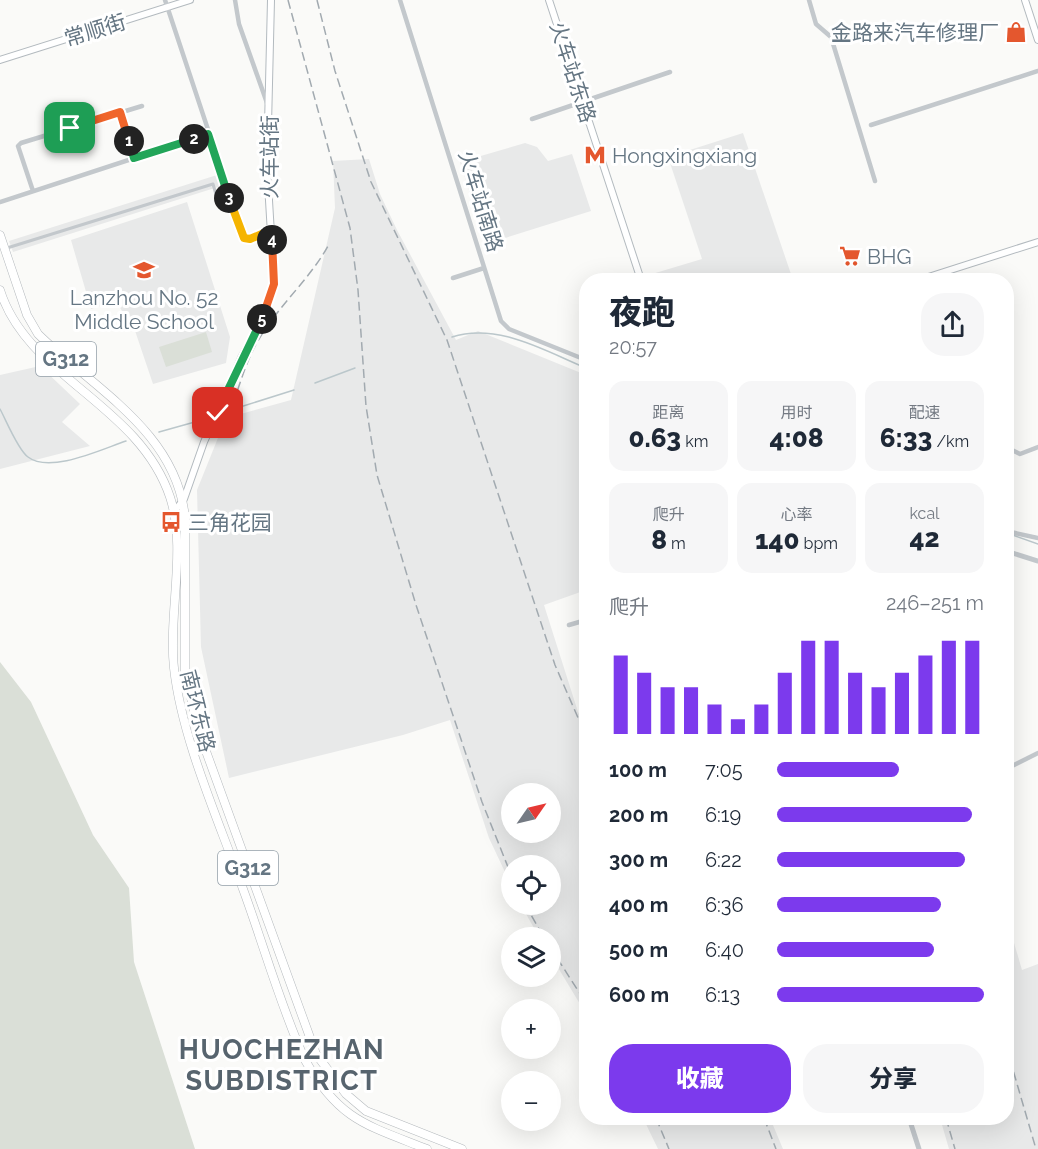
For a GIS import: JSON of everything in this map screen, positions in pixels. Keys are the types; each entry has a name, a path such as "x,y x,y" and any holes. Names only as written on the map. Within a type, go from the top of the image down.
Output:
{"highway":[{"name":"南环东路","path":"0,235 27,315 38,334 145,429 164,454 184,500 185,672 192,706 199,732 313,1046 331,1076 354,1103 366,1111 462,1149"},
{"name":"南环东路","path":"0,290 13,321 30,344 127,428 149,453 167,489 174,512 176,531 172,632 174,670 181,705 209,792 301,1051 312,1073 346,1113 359,1123 427,1149"}],"main road":[{"name":"常顺街","path":"0,60 166,4 190,0"},
{"name":"火车站街","path":"184,500 204,442 272,296 274,272 267,167 271,0"},
{"name":"火车站东路","path":"549,0 639,273"},
{"path":"1025,0 1036,28 1038,40"},
{"path":"941,273 1038,242"},
{"path":"174,512 184,500"}],"street":[{"path":"235,0 239,24 269,109"},
{"name":"火车站南路","path":"400,0 501,321 509,329 579,357"},
{"path":"809,0 816,24 831,38 875,181"},
{"path":"166,4 244,238 250,239 271,230"},
{"path":"532,119 670,72"},
{"path":"871,125 1038,72"},
{"path":"33,191 18,146 21,142 141,105"},
{"path":"120,112 134,158"},
{"path":"0,202 208,134"},
{"path":"5,249 213,184 217,198 228,194"},
{"path":"453,278 484,268"},
{"path":"1014,451 1020,454 1038,447"},
{"path":"1014,533 1038,538"},
{"path":"1014,554 1038,561"},
{"path":"569,625 579,622"},
{"path":"1014,765 1038,753"},
{"path":"911,1125 919,1149"}],"shaded area":[{"path":"743,133 791,273 655,273 702,259 668,157"},
{"path":"525,143 537,147 548,161 572,154 591,211 486,244 460,162"},
{"path":"369,159 380,194 397,230 456,340 478,331 579,372 579,592 544,605 579,714 579,1002 561,973 561,927 533,927 527,915 561,915 561,855 501,855 501,864 489,838 450,720 403,735 229,778 201,647 197,490 226,418 291,400 335,208 333,161"},
{"path":"217,175 221,186 13,252 9,241"},
{"name":"Lanzhou No. 52 Middle School","path":"187,202 230,337 226,363 153,384 129,313 122,311 116,301 91,309 71,240"},
{"path":"206,332 212,352 166,367 159,347"},
{"path":"40,366 80,404 62,422 90,446 0,469 0,375"},
{"path":"0,662 31,702 93,835 129,888 134,962 195,1149 0,1149"},
{"path":"1014,943 1022,970 1038,964 1038,1149 949,1149 942,1125 1014,1125"},
{"path":"646,1125 773,1125 783,1149 658,1149"}],"waterway":[{"path":"452,337 469,333 503,336 520,340 579,365"},
{"path":"315,383 355,368"},
{"path":"237,408 294,390"},
{"path":"0,409 20,448 28,457 38,462 62,462 126,441"},
{"path":"159,432 209,418"},
{"path":"1014,535 1038,544"}],"railway":[{"path":"288,0 350,228 358,290 366,406 377,475 416,605 482,802 503,855"},
{"path":"317,0 335,71 371,182 447,340 555,665 579,720"},
{"path":"233,403 259,339 328,246"},
{"path":"531,915 538,927"},
{"path":"561,964 579,992"},
{"path":"1014,1073 1036,1149"},
{"path":"659,1125 669,1149"},
{"path":"767,1125 776,1149"},
{"path":"948,1125 955,1149"}],"place":[{"name":"金路来汽车修理厂","path":"1016,32"},
{"name":"Hongxingxiang","path":"595,155"},
{"name":"BHG","path":"850,256"},
{"name":"Lanzhou No. 52 Middle School","path":"144,270"},
{"name":"三角花园","path":"171,522"}],"district":[{"name":"HUOCHEZHAN SUBDISTRICT","path":"282,1064"}],"route":[{"path":"70,128 120,112 134,158 208,134 244,238 250,239 271,230 274,272 272,296 241,358 218,413"}]}
